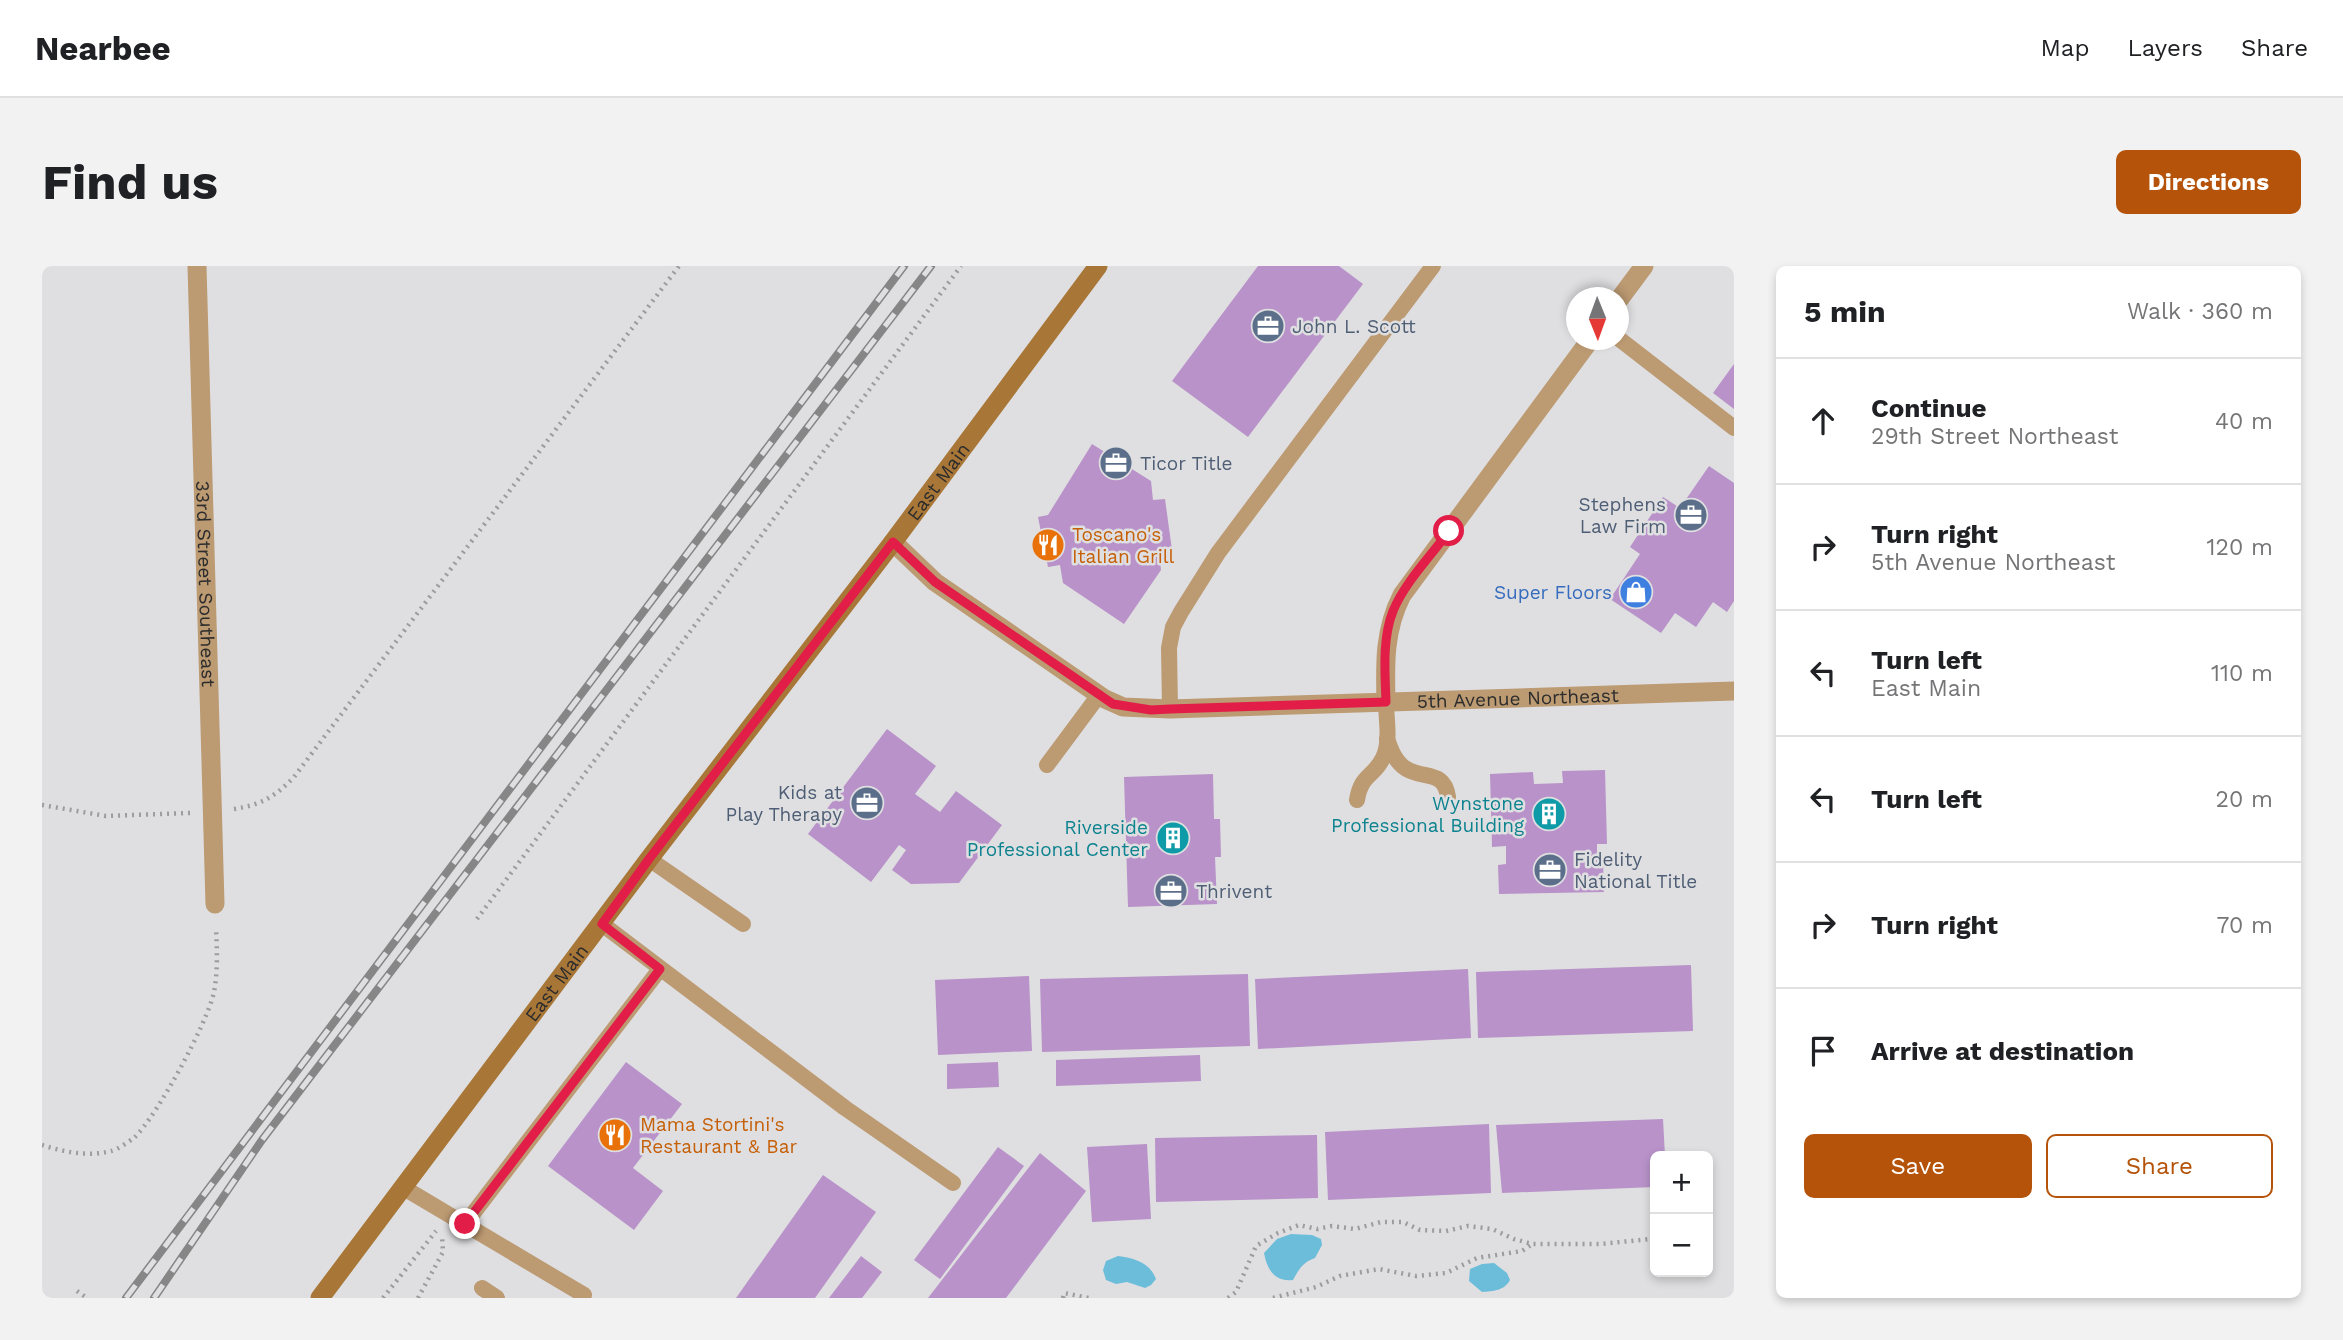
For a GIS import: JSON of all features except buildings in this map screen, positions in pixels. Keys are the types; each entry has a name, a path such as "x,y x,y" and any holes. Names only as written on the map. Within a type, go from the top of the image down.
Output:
{"main road":[{"name":"East Main","path":"320,1298 649,859 893,542 1098,266"}],"street":[{"name":"33rd Street Southeast","path":"197,266 215,904"},
{"path":"1629,287 1644,266"},
{"path":"1386,702 1387,636 1393,612 1402,595 1583,350"},
{"name":"5th Avenue Northeast","path":"893,542 935,582 1099,695 1123,707 1170,709 1734,691"}],"lane":[{"path":"1170,709 1168,648 1173,627 1181,612 1218,553 1433,266"},
{"path":"1629,346 1734,428"},
{"path":"1047,765 1099,695"},
{"path":"1357,800 1362,781 1385,755 1386,702"},
{"path":"1387,739 1392,754 1400,763 1441,781 1446,786 1448,797"},
{"path":"649,859 743,924"},
{"path":"602,924 845,1108 953,1183"},
{"path":"465,1224 660,969"},
{"path":"404,1188 584,1295"},
{"path":"482,1289 497,1298"}],"path":[{"path":"42,805 106,816 213,812 245,807 277,795 294,777 679,266"},
{"path":"477,919 961,266"},
{"path":"42,1145 81,1154 112,1151 134,1137 157,1106 196,1039 214,993 217,956 215,904"},
{"path":"1228,1298 1236,1292 1256,1246 1299,1225 1317,1229 1332,1226 1355,1229 1381,1222 1403,1222 1420,1230 1446,1231 1468,1226 1492,1229 1532,1244 1601,1244 1650,1239"},
{"path":"383,1298 442,1224 443,1252 418,1298"},
{"path":"1273,1298 1316,1287 1340,1276 1379,1269 1416,1276 1446,1273 1477,1258 1522,1251 1532,1244"},
{"path":"77,1291 87,1298"},
{"path":"1063,1298 1064,1293 1088,1298"}],"water":[{"path":"1291,1234 1312,1235 1321,1239 1322,1245 1315,1258 1302,1266 1293,1280 1287,1280 1273,1274 1264,1253 1277,1239"},
{"path":"1118,1256 1141,1262 1150,1269 1156,1279 1145,1288 1127,1282 1116,1284 1106,1280 1103,1270 1106,1261"},
{"path":"1494,1263 1507,1273 1510,1280 1508,1284 1494,1291 1482,1292 1469,1281 1470,1269"}],"railway":[{"path":"126,1298 904,266"},
{"path":"154,1298 262,1140 931,266"}],"place":[{"name":"John L. Scott","path":"1268,326"},
{"name":"Ticor Title","path":"1116,463"},
{"name":"Stephens Law Firm","path":"1691,515"},
{"name":"Toscano's Italian Grill","path":"1048,545"},
{"name":"Super Floors","path":"1636,592"},
{"name":"Kids at Play Therapy","path":"867,803"},
{"name":"Wynstone Professional Building","path":"1549,814"},
{"name":"Riverside Professional Center","path":"1173,838"},
{"name":"Fidelity National Title","path":"1550,870"},
{"name":"Thrivent","path":"1171,891"},
{"name":"Mama Stortini's Restaurant & Bar","path":"615,1135"}],"route":[{"path":"465,1224 660,969 602,924 893,542 935,582 1113,704 1151,710 1386,702 1385,659 1393,612 1402,595 1449,531"}]}
